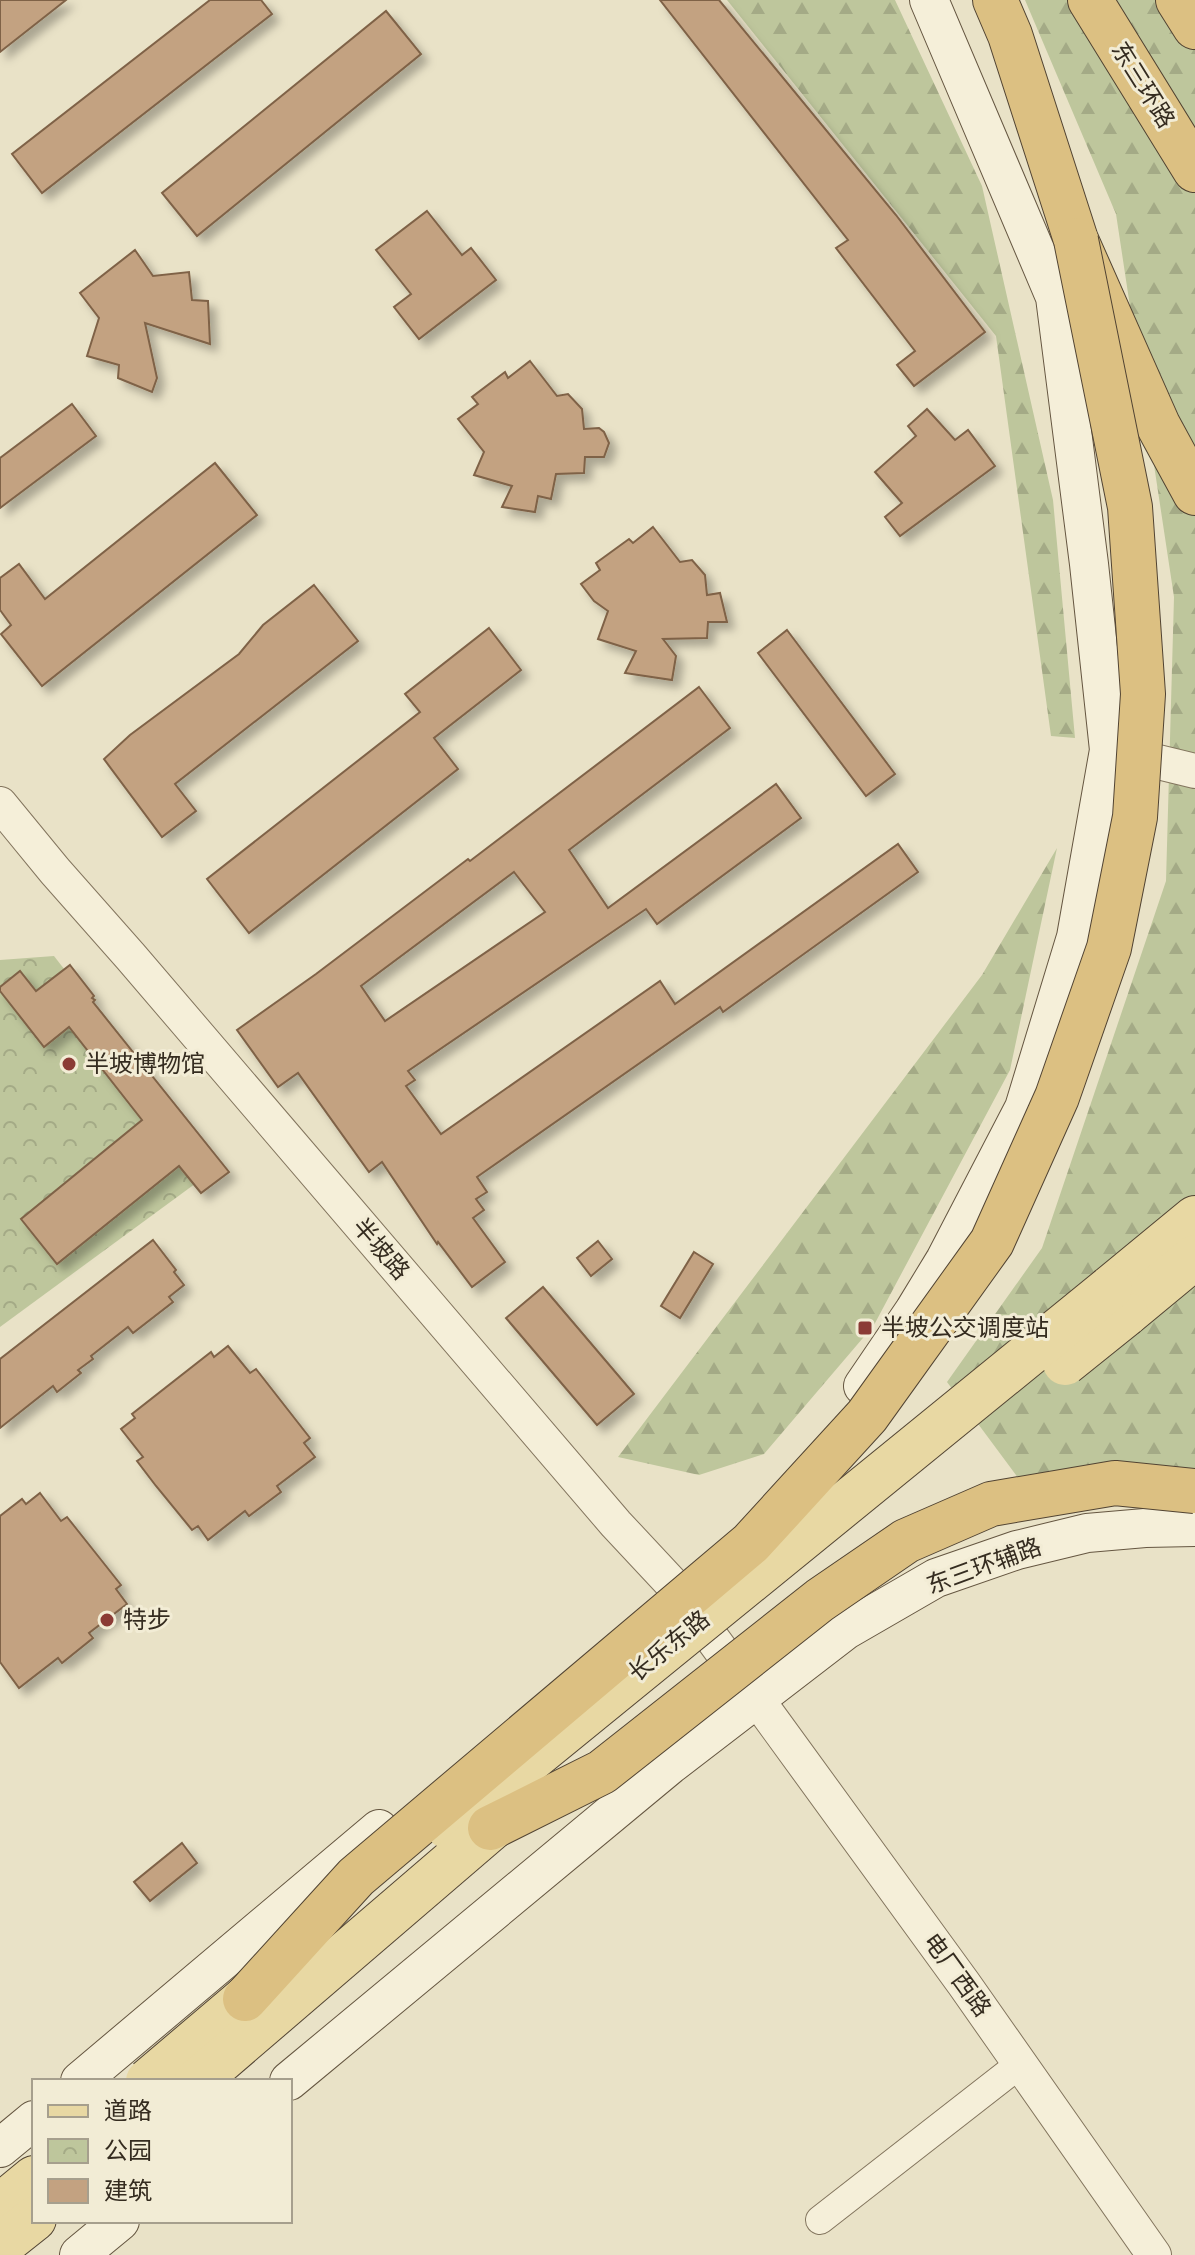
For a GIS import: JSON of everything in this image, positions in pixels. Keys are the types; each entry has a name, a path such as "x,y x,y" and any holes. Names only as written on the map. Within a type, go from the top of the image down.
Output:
{"highway":[{"path":"995,0 1010,35 1076,240 1158,425 1195,493"},
{"name":"东三环路","path":"1090,0 1195,170"},
{"path":"1178,0 1195,27"},
{"path":"245,1999 356,1877 751,1543 867,1416 992,1242 1057,1097 1109,948 1135,817 1143,694 1130,507 1076,240"},
{"path":"490,1828 602,1772 820,1600 906,1541 991,1504 1100,1485 1115,1483 1195,1491"}],"main road":[{"path":"82,2079 578,1661 673,1585 762,1504 834,1426 914,1311 970,1214 1024,1108 1076,937 1109,750 1055,297 929,0"},
{"name":"长乐东路","path":"150,2079 482,1799 1195,1218"},
{"name":"长乐东路","path":"199,2079 490,1828 1195,1257"},
{"name":"东三环辅路","path":"291,2079 670,1765 846,1630 936,1578 1017,1550 1087,1533 1195,1527"},
{"path":"0,2148 32,2122"},
{"path":"0,2206 32,2180"},
{"path":"0,2246 32,2221"},
{"path":"79,2255 118,2223"}],"street":[{"path":"1109,750 1195,771"},
{"name":"半坡路","path":"0,804 616,1524 673,1585 756,1698"},
{"name":"电厂西路","path":"756,1698 1154,2255"},
{"path":"820,2220 1020,2064"}],"green space":[{"path":"727,0 895,0 982,186 1053,500 1075,738 1051,736 996,336"},
{"path":"1025,0 1195,0 1195,1474 1019,1479 947,1382 1042,1248 1166,881 1174,597 1116,214"},
{"path":"1057,848 1010,1070 874,1325 764,1454 699,1475 618,1457 982,975"},
{"name":"半坡博物馆","path":"54,956 218,1167 0,1327 0,960"}],"building":[{"path":"0,0 66,0 0,52"},
{"path":"210,0 261,0 272,14 42,193 12,154"},
{"path":"660,0 719,0 896,215 985,332 914,386 897,365 915,351 836,248 848,240"},
{"path":"386,11 421,54 197,236 162,193"},
{"path":"427,211 462,255 471,248 496,280 419,339 394,307 411,294 376,250"},
{"path":"135,250 153,276 189,272 192,300 208,301 210,344 145,323 157,378 152,392 118,378 119,365 87,356 99,318 80,293"},
{"path":"530,361 557,396 568,394 582,409 584,429 599,428 609,443 604,457 585,457 584,473 556,474 551,499 538,496 535,512 502,507 512,486 474,475 484,452 458,419 478,404 472,397 505,372 508,378"},
{"path":"72,404 96,436 0,508 0,458"},
{"path":"927,409 955,440 968,430 995,466 900,536 885,517 902,503 875,472 916,436 908,426"},
{"path":"215,463 257,515 42,686 1,634 11,625 0,610 0,578 19,564 45,599"},
{"path":"653,527 680,562 692,560 705,575 707,595 720,593 727,622 708,622 707,638 663,639 676,656 672,680 625,673 636,651 598,639 608,611 594,601 581,584 600,570 596,563 629,539 633,543"},
{"path":"314,585 358,641 175,784 196,811 162,837 104,759 130,735 239,654 263,625"},
{"path":"489,628 521,670 434,738 458,769 249,933 207,879 420,712 405,694"},
{"path":"787,630 895,774 866,796 758,653"},
{"path":"699,687 730,728 569,850 608,908 776,784 801,818 657,924 646,909 408,1071 415,1080 406,1086 441,1134 660,981 675,1004 898,844 918,872 723,1012 720,1007 477,1177 487,1192 476,1199 484,1210 473,1218 505,1262 472,1287 437,1244 382,1162 369,1172 298,1073 278,1087 237,1030 468,859 470,861","holes":["514,872 545,912 385,1021 361,986"]},
{"path":"70,965 94,996 93,1002 229,1172 201,1193 179,1166 57,1264 21,1219 142,1120 69,1027 44,1047 0,991 0,987 20,971 36,991"},
{"path":"153,1240 184,1285 169,1297 173,1302 133,1333 128,1327 91,1356 93,1359 78,1370 81,1373 57,1392 53,1386 0,1428 0,1359"},
{"path":"598,1241 612,1259 591,1276 577,1258"},
{"path":"694,1252 713,1264 680,1318 661,1306"},
{"path":"543,1287 634,1394 597,1425 506,1318"},
{"path":"228,1346 250,1373 256,1369 310,1438 304,1443 315,1457 277,1486 281,1492 249,1516 245,1511 208,1540 198,1526 192,1530 156,1486 137,1461 143,1457 121,1429 135,1418 132,1414 211,1352 214,1357"},
{"path":"40,1493 61,1521 67,1517 121,1585 116,1589 127,1604 89,1633 93,1638 62,1663 58,1658 19,1688 0,1662 0,1516 22,1499 26,1504"},
{"path":"182,1843 197,1863 150,1901 134,1882"}],"place":[{"name":"半坡博物馆","path":"69,1064"},
{"name":"半坡公交调度站","path":"865,1328"},
{"name":"特步","path":"107,1620"}]}
